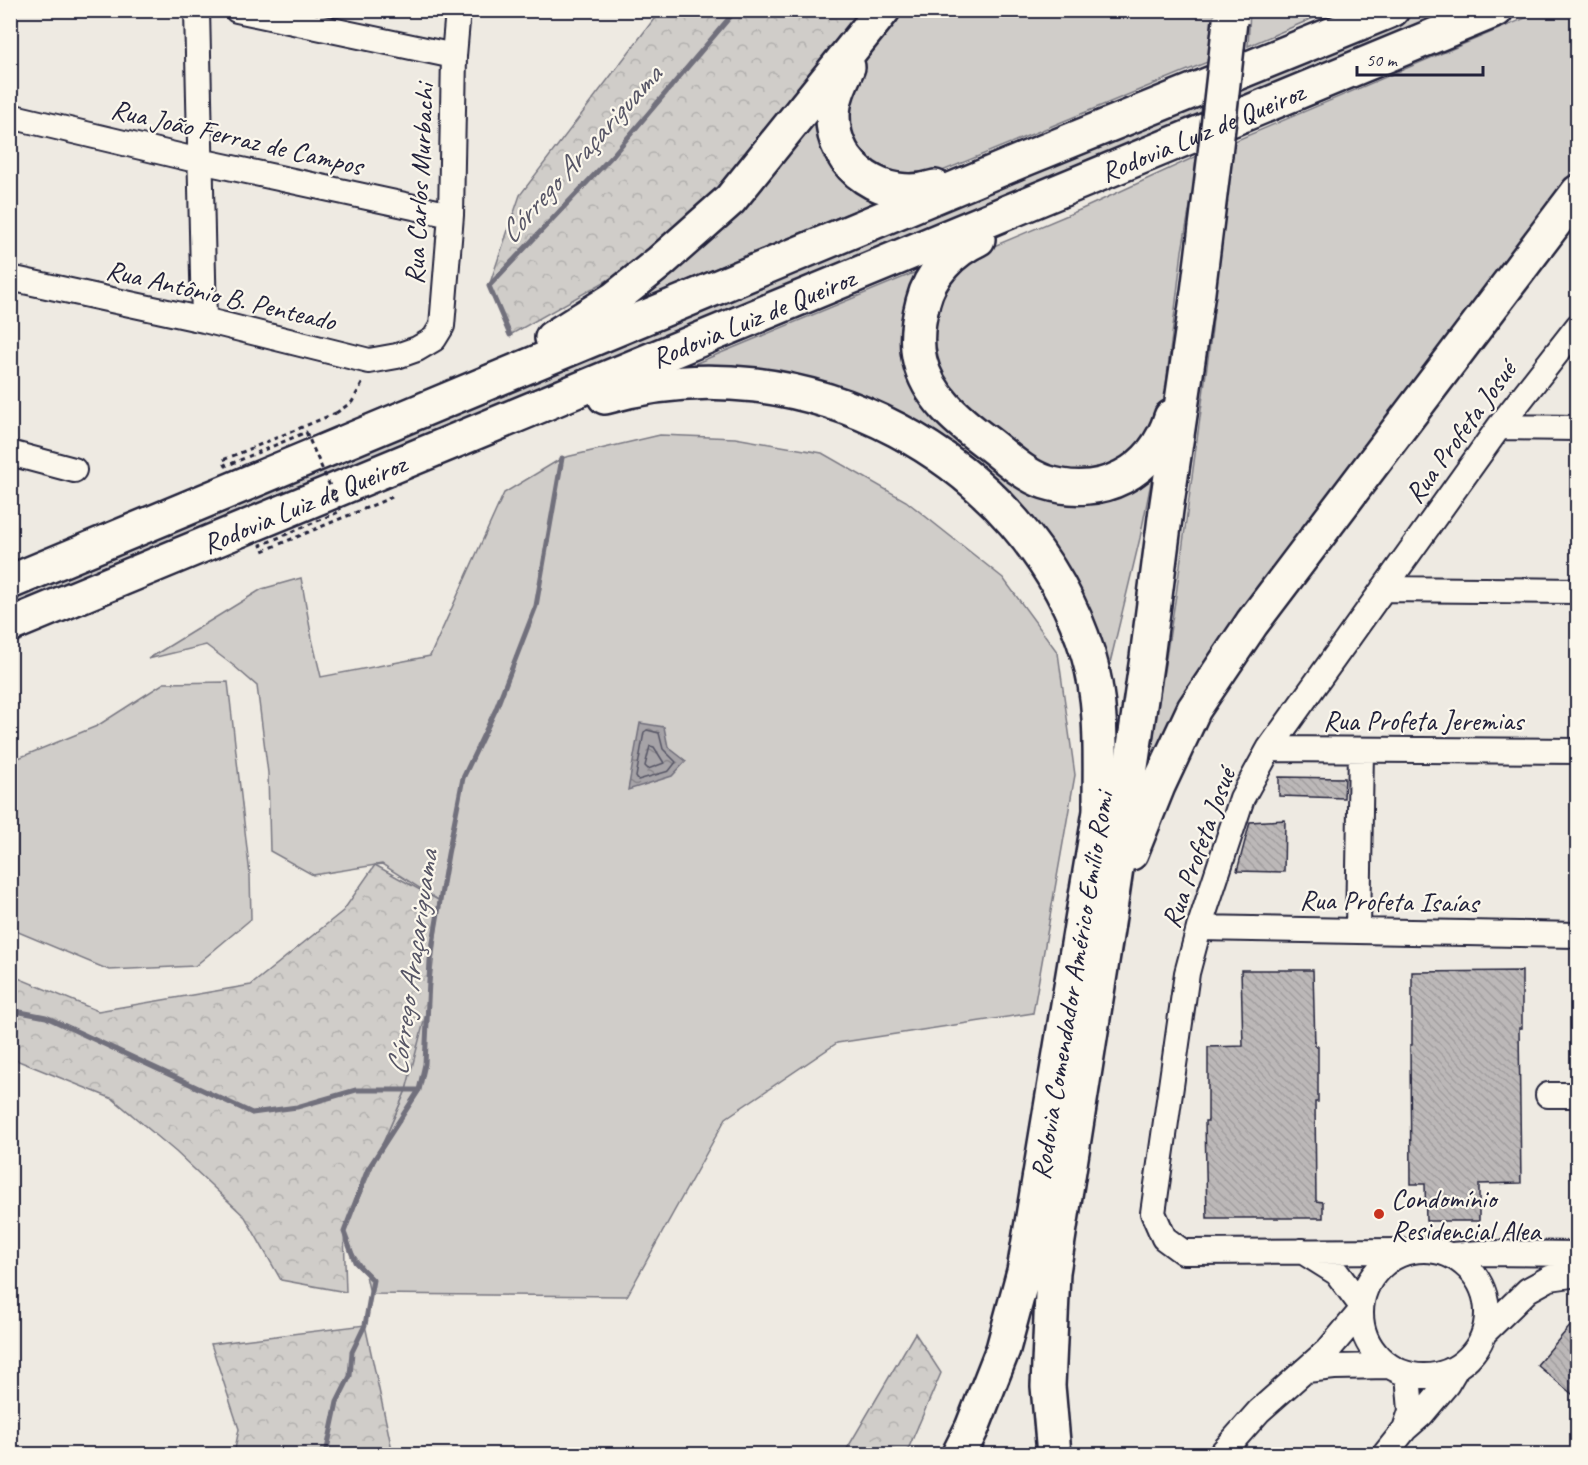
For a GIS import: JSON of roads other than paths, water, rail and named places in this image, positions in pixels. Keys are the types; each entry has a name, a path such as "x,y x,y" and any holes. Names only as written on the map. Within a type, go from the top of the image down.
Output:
{"highway":[{"path":"210,498 546,342 614,299 686,241 730,200 883,10"},
{"name":"Rodovia Luiz de Queiroz","path":"10,626 384,486 1202,147 1496,10"},
{"name":"Rodovia Luiz de Queiroz","path":"10,582 1025,159 1388,12"},
{"name":"Rodovia Comendador Américo Emílio Romi","path":"1054,1455 1048,1386 1053,1272 1108,923 1198,292 1202,147 1231,16"},
{"path":"861,40 839,86 833,118 842,153 859,175 871,182 896,190 926,190 1025,159"},
{"path":"1198,292 1171,419 1160,444 1146,461 1125,476 1096,487 1069,488 1043,481 1019,467 958,420 940,401 928,382 920,361 917,338 924,296 934,275 950,257 968,244 1202,147"},
{"path":"1108,923 1135,842 1194,709 1252,623 1578,192"},
{"path":"384,486 578,405 659,384 729,382 778,388 836,404 884,423 929,448 973,482 1012,521 1041,559 1054,582 1079,630 1095,680 1099,725 1100,807"},
{"name":"Rodovia Comendador Américo Emílio Romi","path":"959,1455 1004,1349 1023,1271 1126,655 1166,510"}],"street":[{"path":"197,10 204,320"},
{"path":"237,10 454,56"},
{"name":"Rua Carlos Murbachi","path":"417,349 434,339 442,326 451,215 454,56 458,10"},
{"name":"Rua João Ferraz de Campos","path":"10,116 200,161 451,215"},
{"name":"Rua Antônio B. Penteado","path":"10,278 204,320 369,361 397,356 417,349"},
{"name":"Rua Profeta Josué","path":"1409,1251 1356,1248 1183,1252 1164,1238 1154,1213 1187,973 1199,928 1242,798 1269,749 1499,427 1578,326"},
{"path":"1499,427 1578,428"},
{"path":"10,453 74,470"},
{"path":"1383,589 1578,591"},
{"name":"Rua Profeta Jeremias","path":"1269,749 1578,751"},
{"path":"1358,930 1361,750"},
{"name":"Rua Profeta Isaías","path":"1199,928 1578,934"},
{"path":"1548,1095 1578,1095"},
{"path":"1405,1429 1411,1411 1399,1370 1377,1355 1367,1342 1362,1327 1361,1308 1365,1290 1382,1265 1409,1251 1431,1250 1452,1255 1578,1254"},
{"path":"1302,1251 1336,1273 1361,1308"},
{"path":"1307,1370 1334,1367 1399,1370 1433,1375 1457,1367 1469,1358 1479,1346 1485,1332 1488,1314 1486,1296 1479,1279 1467,1265 1452,1255"},
{"path":"1485,1332 1528,1290 1550,1278 1578,1274"},
{"path":"1221,1455 1259,1411 1307,1370 1347,1329 1361,1308"},
{"path":"1385,1455 1405,1429 1421,1415 1447,1384 1457,1367"}],"water":[{"path":"640,723 664,727 668,747 686,761 672,776 628,790"}],"waterway":[{"name":"Córrego Araçariguama","path":"510,335 489,286 613,155 736,10"},
{"name":"Córrego Araçariguama","path":"326,1454 337,1402 350,1376 352,1352 365,1325 373,1280 355,1262 344,1232 368,1169 419,1090 425,1064 430,960 463,778 496,709 536,606 562,458"},
{"path":"10,1010 46,1017 252,1113 297,1107 356,1090 419,1090"}],"place":[{"name":"Condomínio Residencial Alea","path":"1379,1214"}]}
